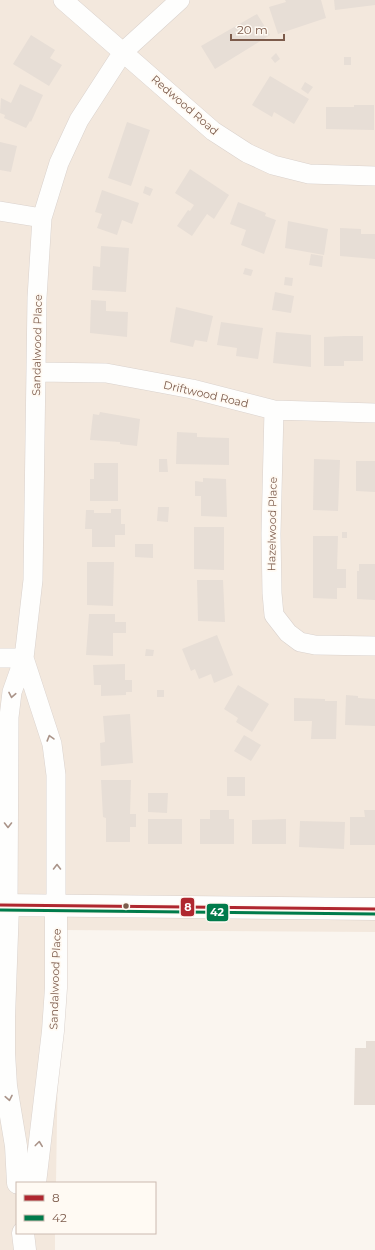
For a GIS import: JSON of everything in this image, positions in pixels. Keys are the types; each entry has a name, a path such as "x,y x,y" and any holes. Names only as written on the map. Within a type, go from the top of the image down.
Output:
{"street":[{"name":"Redwood Road","path":"63,0 213,131 247,153 273,165 309,174 375,176"},
{"name":"Sandalwood Place","path":"18,1182 16,1146 6,1086 4,1053 4,906 9,716 12,692 24,658 33,580 37,298 42,218 60,163 79,120 124,52 180,0"},
{"path":"0,211 42,218"},
{"name":"Driftwood Road","path":"37,372 106,373 192,389 274,410 375,413"},
{"name":"Hazelwood Place","path":"274,410 272,593 274,615 288,633 300,642 315,645 375,646"},
{"path":"0,658 24,658"},
{"name":"Sandalwood Place","path":"24,658 52,744 56,775 56,988 53,1032 35,1182"},
{"path":"4,906 375,909"},
{"path":"23,1234 25,1250"},
{"path":"28,1250 30,1234"}],"shaded area":[{"path":"0,0 375,0 375,932 60,930 56,1182 16,1182 16,1234 55,1234 55,1250 0,1250"}],"building":[{"path":"285,0 321,0 326,18 278,34 269,7 286,2"},
{"path":"334,0 375,0 375,5 335,10"},
{"path":"257,14 270,35 215,69 201,46"},
{"path":"31,35 55,50 50,58 62,65 49,86 13,64"},
{"path":"276,53 280,59 275,63 271,58"},
{"path":"344,57 351,57 351,65 344,65"},
{"path":"270,76 309,99 294,124 274,112 272,117 252,105"},
{"path":"305,82 313,87 308,94 301,89"},
{"path":"20,84 43,95 31,122 30,121 26,128 4,118 5,115 0,113 1,98 11,103"},
{"path":"354,105 374,105 374,130 326,129 326,107 354,107"},
{"path":"127,122 150,130 131,186 108,178"},
{"path":"0,142 17,146 11,172 0,170"},
{"path":"190,169 229,195 214,219 207,214 192,236 177,226 188,210 190,211 194,205 175,193"},
{"path":"145,186 153,189 150,196 143,193"},
{"path":"102,190 139,203 132,224 122,220 117,235 97,228 102,214 95,212"},
{"path":"238,202 266,213 265,216 276,220 264,254 241,245 246,230 230,224"},
{"path":"288,221 328,229 324,255 285,248"},
{"path":"340,228 361,229 361,234 375,234 375,259 340,256"},
{"path":"101,246 129,248 126,292 92,290 93,266 100,267"},
{"path":"311,254 323,256 322,267 309,265"},
{"path":"245,268 253,270 251,276 243,274"},
{"path":"285,277 293,278 292,286 284,285"},
{"path":"275,292 294,296 291,313 272,310"},
{"path":"91,300 106,301 106,311 128,312 127,337 90,333"},
{"path":"176,307 213,316 207,342 195,340 193,347 170,342"},
{"path":"221,322 263,328 258,359 236,356 237,348 217,345"},
{"path":"276,332 311,335 311,367 273,363"},
{"path":"363,336 363,361 344,361 344,366 324,366 324,337"},
{"path":"100,412 140,419 137,446 120,444 120,442 90,440 93,414 99,415"},
{"path":"177,432 197,433 197,437 229,438 229,465 176,464"},
{"path":"159,459 167,459 168,472 159,472"},
{"path":"314,459 340,460 338,511 313,510"},
{"path":"356,461 375,461 375,492 356,491"},
{"path":"94,463 118,463 118,501 90,501 90,479 94,479"},
{"path":"203,478 226,479 227,517 201,516 201,496 195,496 195,481 203,482"},
{"path":"158,507 169,507 168,522 157,521"},
{"path":"111,509 121,509 121,524 125,524 125,535 115,535 115,547 92,547 92,529 85,529 86,510 94,510 94,513 111,513"},
{"path":"194,527 224,527 224,570 194,569"},
{"path":"342,532 347,532 347,538 342,538"},
{"path":"313,536 338,536 337,569 346,569 346,588 337,588 337,599 313,598"},
{"path":"135,544 153,544 153,558 135,557"},
{"path":"87,562 114,562 113,606 87,605"},
{"path":"359,564 375,564 375,600 357,599 357,571 359,571"},
{"path":"197,580 223,580 225,622 198,621"},
{"path":"89,614 115,614 115,622 126,622 126,633 113,633 113,656 86,655"},
{"path":"217,635 233,675 214,683 211,674 199,679 195,669 191,671 182,649"},
{"path":"146,649 154,650 153,656 145,656"},
{"path":"125,664 125,680 132,680 132,692 126,692 126,695 101,696 101,685 94,685 93,665"},
{"path":"238,685 269,704 252,732 236,722 238,718 224,709"},
{"path":"157,690 164,690 164,697 157,697"},
{"path":"346,695 358,696 358,698 375,699 375,726 345,725"},
{"path":"294,698 337,701 336,739 311,739 312,721 294,721"},
{"path":"130,714 133,763 101,766 100,743 105,742 103,716"},
{"path":"244,735 261,745 251,761 234,751"},
{"path":"227,777 245,777 245,796 227,796"},
{"path":"101,780 131,780 130,814 136,814 136,827 130,827 130,842 106,842 106,818 103,817"},
{"path":"148,793 168,793 167,813 148,812"},
{"path":"210,810 229,810 229,819 234,819 234,844 200,844 200,819 210,819"},
{"path":"364,810 375,810 375,845 350,845 350,817 365,817"},
{"path":"148,819 182,819 182,844 148,844"},
{"path":"286,819 286,844 252,844 252,820"},
{"path":"300,821 345,822 344,849 299,847"},
{"path":"366,1041 375,1041 375,1105 354,1105 355,1048 366,1048"}],"transit line":[{"name":"8","path":"0,905 375,909"},
{"name":"42","path":"0,910 375,914"}]}
